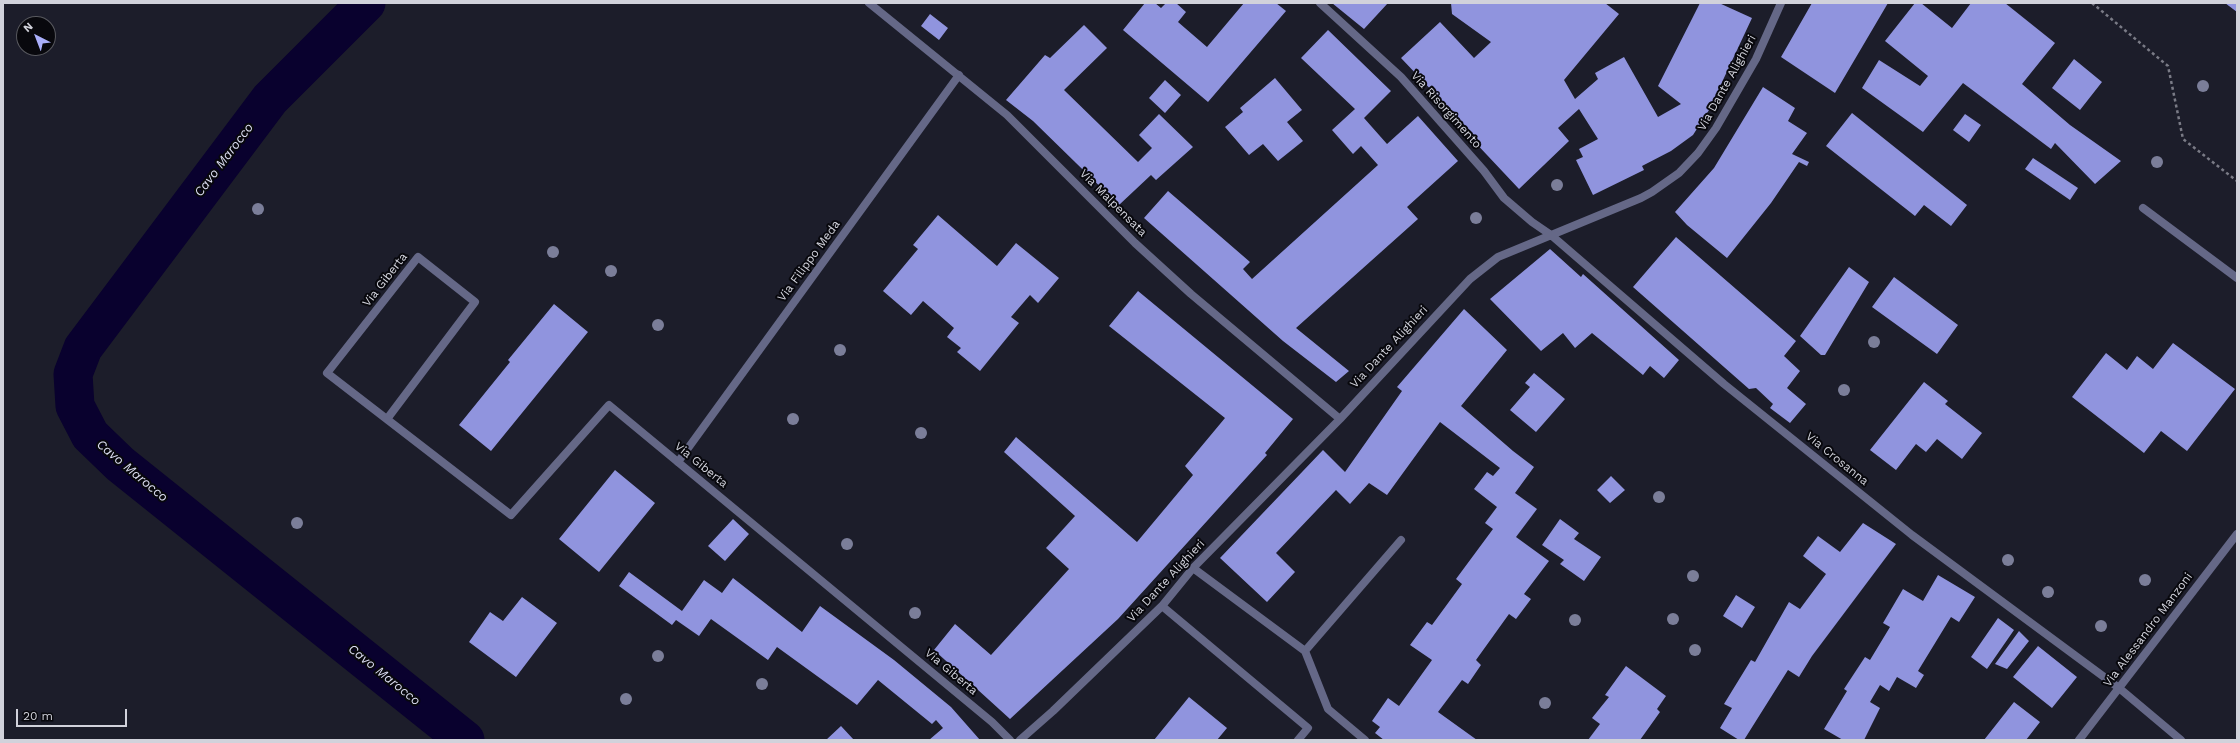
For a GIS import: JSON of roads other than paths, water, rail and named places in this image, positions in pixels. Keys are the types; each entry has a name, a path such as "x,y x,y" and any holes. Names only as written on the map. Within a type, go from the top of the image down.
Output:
{"street":[{"name":"Via Malpensata","path":"869,3 1007,115 1136,243 1191,294 1340,419"},
{"name":"Via Risorgimento","path":"1320,3 1401,77 1484,171 1504,198 1532,222 1551,235"},
{"name":"Via Dante Alighieri","path":"1020,740 1053,711 1162,606 1193,568 1340,419 1470,279 1498,257 1652,192 1690,162 1716,128 1742,84 1765,40 1781,3"},
{"name":"Via Filippo Meda","path":"678,462 958,75"},
{"path":"2143,208 2237,278"},
{"name":"Via Crosanna","path":"1551,235 1724,384 1912,536 2119,688 2181,740"},
{"name":"Via Giberta","path":"388,419 475,302 418,257 327,373 511,515 609,405 992,722 1010,740"},
{"name":"Via Alessandro Manzoni","path":"2079,740 2237,534"},
{"path":"1305,651 1401,540"},
{"path":"1193,568 1305,651 1328,709 1365,740"},
{"path":"1162,606 1308,728 1298,740"}],"waterway":[{"name":"Cavo Marocco","path":"366,3 270,99 83,348 73,374 75,406 90,435 120,464 465,740"}]}
